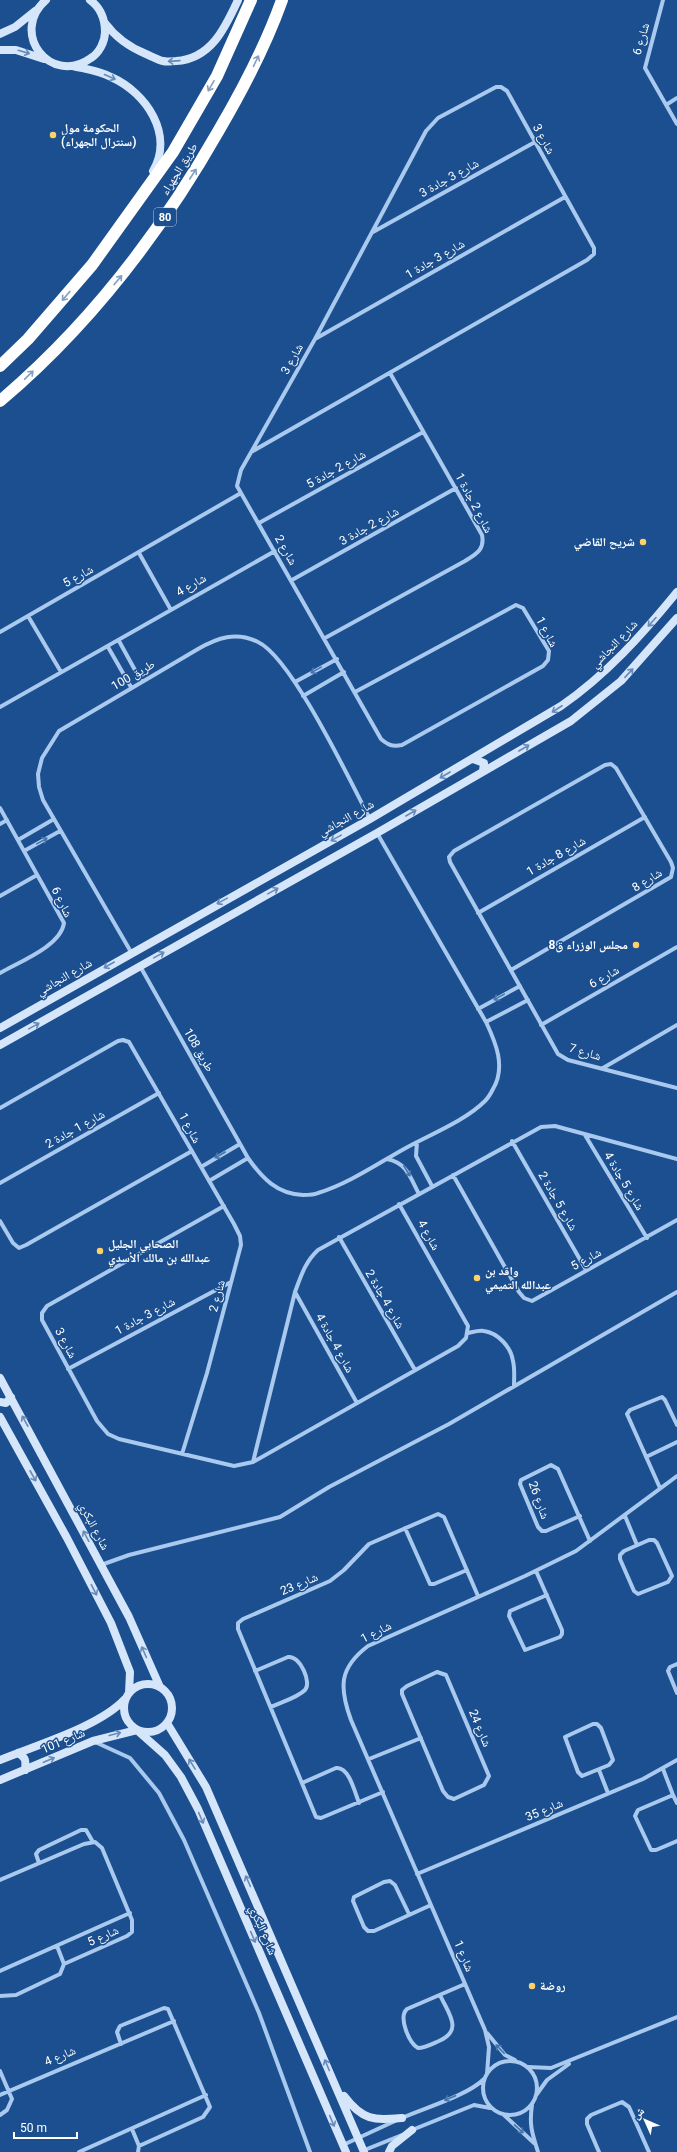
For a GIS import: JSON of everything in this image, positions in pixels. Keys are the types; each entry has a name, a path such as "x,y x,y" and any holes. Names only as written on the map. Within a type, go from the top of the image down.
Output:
{"highway":[{"name":"طريق الجهراء","path":"0,366 28,339 82,277 173,152 217,76 251,0"},
{"name":"طريق الجهراء","path":"0,401 48,356 82,321 117,282 147,244 198,166 243,89 282,0"}],"main road":[{"path":"0,34 15,27 38,9 46,0"},
{"path":"105,23 118,38 132,48 163,62 182,60 198,56 210,46 222,32 238,0"},
{"path":"0,50 16,50 48,60 64,67 84,63 94,56 102,46 105,35 105,23 101,12 93,1"},
{"path":"38,9 33,20 31,31 39,53 48,60"},
{"path":"73,66 111,77 129,87 143,100 159,127 162,137 159,161 123,222"},
{"name":"شارع النجاشي","path":"0,1028 131,952 531,726 585,690 624,654 677,592"},
{"path":"0,1045 571,721 626,676 677,618"},
{"path":"496,746 494,753 502,760"},
{"path":"473,759 484,763 483,771"},
{"path":"15,1020 12,1026 14,1030 21,1033"},
{"name":"شارع البكري","path":"0,1378 129,1617 160,1687"},
{"path":"0,1402 6,1403 11,1397"},
{"path":"0,1417 67,1538 111,1623 130,1672 128,1695 124,1707 125,1716 130,1725 138,1730 154,1732 167,1723 172,1712 172,1704 166,1693 160,1687 144,1684 128,1695"},
{"name":"شارع 101","path":"0,1760 94,1722 112,1712 128,1695"},
{"name":"شارع البكري","path":"167,1723 206,1787 358,2137 362,2151"},
{"name":"شارع البكري","path":"138,1730 165,1756 181,1777 198,1809 344,2148"},
{"name":"شارع 101","path":"0,1780 93,1741 138,1730"},
{"path":"18,1753 26,1761 25,1770"},
{"path":"336,2086 352,2107 362,2115 376,2120 402,2118"},
{"path":"389,2152 392,2146 412,2130"}],"street":[{"name":"شارع 6","path":"663,0 645,68 677,124"},
{"name":"شارع 3","path":"496,87 501,87 507,91 594,248 594,254 587,260 253,451 315,339 426,131 438,118 496,87"},
{"path":"666,105 677,98"},
{"name":"شارع 3 جادة 3","path":"372,233 535,142"},
{"name":"شارع 3 جادة 1","path":"315,339 565,196"},
{"name":"شارع 2 جادة 1","path":"325,638 465,561 480,551 484,542 482,535 456,488 390,373"},
{"name":"شارع 2 جادة 5","path":"258,523 423,432"},
{"name":"شارع 2","path":"253,451 238,479 237,486 355,692"},
{"name":"شارع 2 جادة 3","path":"292,580 456,488"},
{"name":"شارع 5","path":"0,632 241,493"},
{"name":"شارع 4","path":"0,707 275,551"},
{"path":"139,553 171,610"},
{"name":"شارع 1","path":"519,605 523,608 549,652 548,660 543,666 402,745 393,747 381,739 355,692 511,606 519,605"},
{"path":"28,616 61,672"},
{"name":"طريق 100","path":"131,952 43,800 38,787 38,774 42,758 59,731 68,724 215,639 232,636 259,642 282,662 303,696 370,818"},
{"path":"119,640 141,681"},
{"path":"108,647 131,687"},
{"path":"295,682 336,659"},
{"path":"303,696 344,672"},
{"name":"شارع 8","path":"611,764 616,768 644,817 673,868 671,877 511,970 450,862 450,856 454,851 605,765 611,764"},
{"path":"0,808 37,875 0,896"},
{"name":"شارع 8 جادة 1","path":"478,913 644,817"},
{"path":"0,824 7,820"},
{"path":"18,840 54,820"},
{"path":"24,851 60,831"},
{"name":"طريق 108","path":"140,966 248,1158 266,1181 277,1188 290,1194 304,1195 318,1193 417,1142 485,1101 494,1087 500,1060 498,1048 486,1022 377,832"},
{"name":"شارع 6","path":"0,973 52,943 62,931 64,923 37,875"},
{"name":"شارع 6","path":"541,1026 677,947"},
{"name":"شارع 7","path":"511,970 558,1054 568,1060 677,1088"},
{"path":"478,1009 520,986"},
{"path":"486,1022 528,1000"},
{"path":"603,1068 677,1025"},
{"name":"شارع 1","path":"0,1108 123,1040 132,1045 192,1151 26,1246 19,1248 13,1243 0,1221"},
{"name":"شارع 1 جادة 2","path":"0,1183 159,1093"},
{"path":"253,1462 295,1292 303,1269 310,1257 318,1250 512,1141 541,1127 555,1126 677,1159"},
{"name":"شارع 5 جادة 4","path":"585,1135 647,1238"},
{"name":"شارع 5 جادة 2","path":"512,1141 586,1270"},
{"path":"417,1142 416,1156 432,1186"},
{"path":"201,1166 240,1144"},
{"name":"شارع 2","path":"182,1454 207,1373 241,1245 240,1236 192,1151"},
{"path":"209,1181 248,1158"},
{"path":"386,1159 398,1161 402,1165 419,1194"},
{"name":"شارع 5","path":"453,1175 519,1292 524,1298 532,1301 677,1220"},
{"name":"شارع 4","path":"399,1204 468,1326 468,1333"},
{"name":"شارع 3","path":"224,1206 47,1306 42,1313 42,1320 97,1420 108,1434 119,1439 234,1466 253,1462"},
{"name":"شارع 4 جادة 2","path":"339,1237 415,1370"},
{"name":"شارع 3 جادة 1","path":"68,1369 231,1282"},
{"name":"شارع 4 جادة 4","path":"295,1292 357,1403"},
{"path":"101,1565 129,1554 280,1517 329,1487 449,1424 677,1292"},
{"path":"253,1462 458,1346 466,1338 468,1333 482,1330 490,1333 507,1346 514,1360 514,1386"},
{"path":"660,1488 628,1418 628,1414 630,1410 662,1397 665,1400 677,1425"},
{"path":"646,1457 677,1442"},
{"name":"شارع 26","path":"580,1516 546,1531 542,1531 538,1527 520,1484 521,1480 551,1465 554,1466 580,1516 590,1541"},
{"name":"شارع 1","path":"486,2074 489,2047 485,2030 351,1720 343,1696 344,1677 350,1664 358,1654 368,1646 536,1571 576,1551 677,1476"},
{"name":"شارع 23","path":"383,1792 318,1818 315,1814 238,1629 240,1621 330,1581 344,1570 369,1544 434,1516 442,1515 478,1596"},
{"path":"625,1516 637,1545"},
{"path":"405,1528 430,1584 434,1584 467,1570"},
{"path":"649,1540 656,1541 672,1576 668,1582 638,1594 634,1591 620,1557 624,1551 637,1545 649,1540"},
{"path":"536,1571 546,1595 562,1634 560,1637 525,1650 509,1616 510,1611 546,1595"},
{"path":"255,1671 288,1657 294,1657 298,1660 308,1682 307,1688 301,1693 271,1707"},
{"path":"677,1664 670,1667 668,1671 677,1693"},
{"name":"شارع 24","path":"437,1672 443,1673 448,1678 488,1772 487,1783 454,1799 448,1797 421,1738 403,1697 402,1690 407,1686 437,1672"},
{"path":"593,1724 599,1725 613,1760 609,1765 599,1770 585,1775 579,1773 565,1742 566,1735 593,1724"},
{"path":"369,1759 421,1738"},
{"path":"93,1741 130,1758 159,1793 184,1840 259,2013 310,2152"},
{"name":"شارع 35","path":"417,1874 663,1769 677,1760"},
{"path":"302,1783 336,1768 341,1768 345,1771 359,1802"},
{"path":"663,1769 677,1803"},
{"path":"599,1770 608,1793"},
{"path":"673,1795 638,1810 635,1817 651,1850 656,1850 677,1840"},
{"name":"شارع 5","path":"0,1996 16,1995 58,1976 63,1971 64,1964 127,1936 132,1932 134,1926 130,1913 102,1848 93,1842 86,1830 81,1830 37,1852 36,1856 39,1863"},
{"path":"0,1880 84,1844 93,1842"},
{"path":"409,1914 395,1885 390,1882 384,1882 354,1897 353,1901 364,1927 368,1930 374,1931 409,1914 431,1906"},
{"name":"شارع 5","path":"0,1972 130,1913"},
{"path":"57,1946 64,1964"},
{"path":"440,1995 453,2024 452,2032 448,2037 418,2048 412,2042 403,2020 403,2013 407,2009 465,1984"},
{"path":"121,2044 117,2032 118,2028 123,2024 164,2008 168,2009 210,2107 203,2117 138,2146"},
{"path":"527,2067 551,2068 677,2017"},
{"name":"شارع 4","path":"0,2095 174,2021"},
{"name":"شارع 1","path":"485,2030 505,2054 519,2062"},
{"path":"538,2152 530,2126 532,2104 536,2095 547,2080 576,2059"},
{"path":"494,2111 484,2096 484,2079 486,2074 501,2062 519,2062 527,2067 536,2080 536,2095"},
{"path":"0,2071 9,2091 11,2104 7,2110 0,2114"},
{"path":"344,2148 358,2137 466,2091 478,2085 484,2079"},
{"path":"79,2152 206,2095"},
{"path":"599,2152 587,2124 587,2119 592,2115 622,2102 629,2107 648,2152"},
{"path":"504,2115 519,2114 532,2104"},
{"path":"362,2151 474,2105 486,2106 504,2115 535,2144"},
{"path":"132,2129 138,2146 138,2152"}],"place":[{"name":"الحكومة مول (سنترال الجهراء)","path":"53,135"},
{"name":"شريح القاضي","path":"643,542"},
{"name":"مجلس الوزراء ق8","path":"636,945"},
{"name":"الصحابي الجليل عبدالله بن مالك الأسدي","path":"100,1251"},
{"name":"واقد بن عبدالله التميمي","path":"477,1278"},
{"name":"روضة","path":"532,1986"}]}
